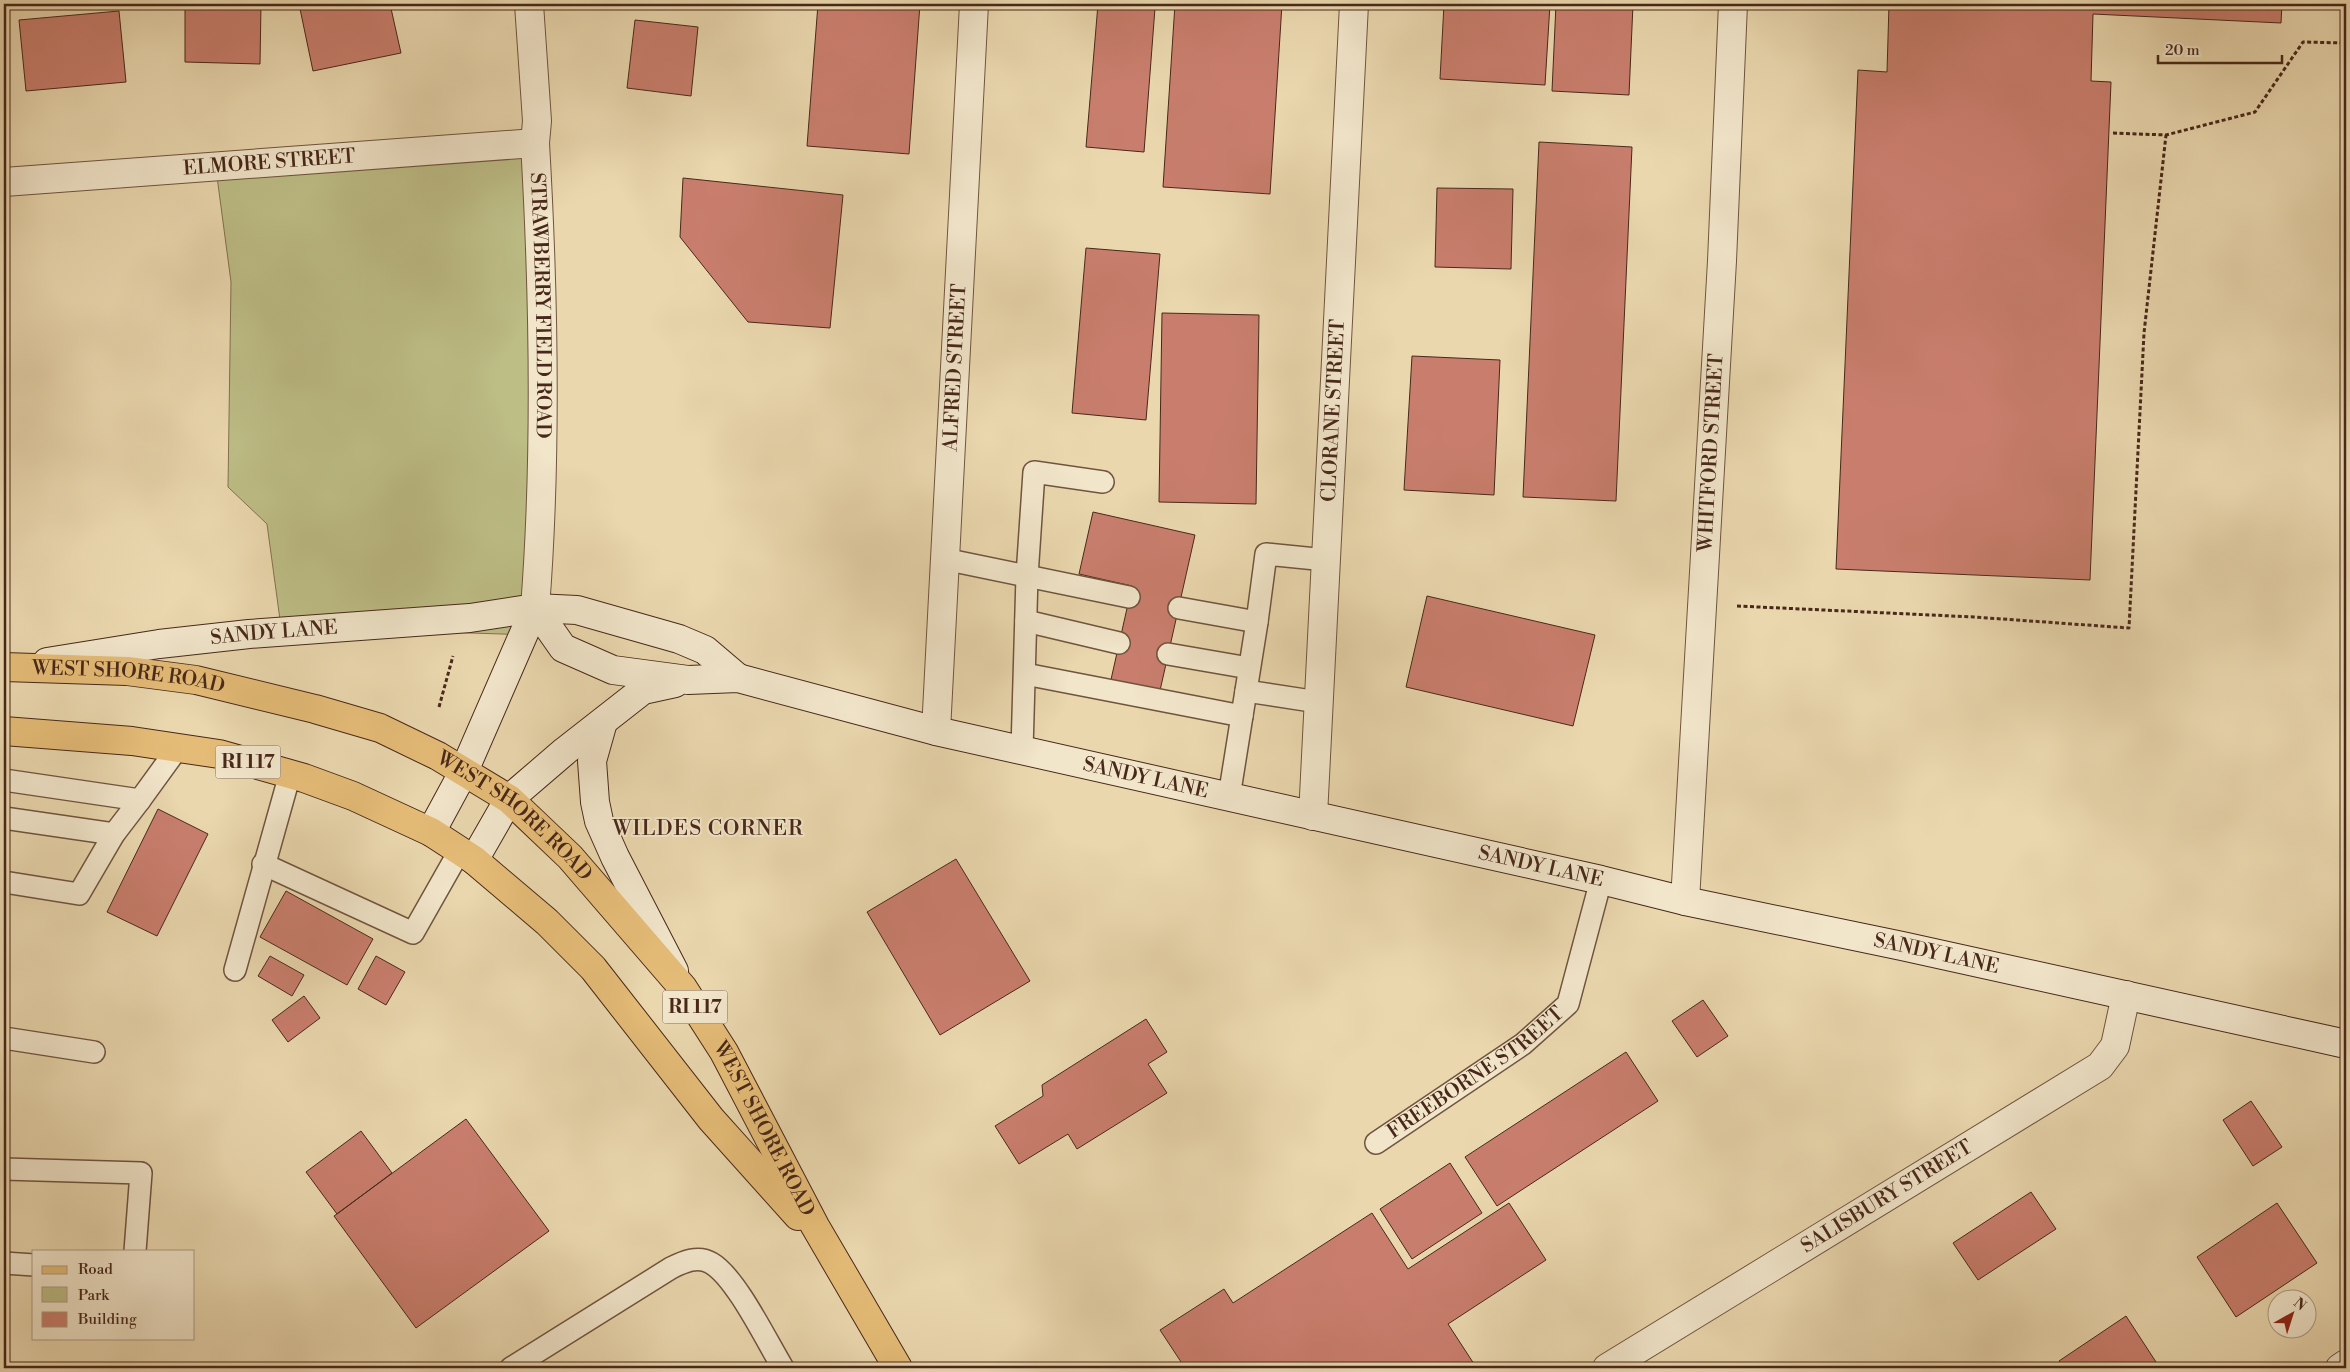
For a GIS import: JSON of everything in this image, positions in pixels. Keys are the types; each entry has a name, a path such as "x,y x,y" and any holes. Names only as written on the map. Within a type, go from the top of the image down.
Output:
{"main road":[{"name":"WEST SHORE ROAD","path":"9,666 127,671 196,680 315,709 380,728 438,756 509,799 570,857 683,988 724,1052 831,1253 898,1368"},
{"name":"WEST SHORE ROAD","path":"4,731 132,741 219,754 290,774 353,796 431,832 467,855 547,922 593,968 711,1119 831,1253"}],"street":[{"name":"STRAWBERRY FIELD ROAD","path":"431,832 464,771 535,608 541,523 542,306 535,143 537,121 529,4"},
{"name":"ALFRED STREET","path":"936,731 974,4"},
{"name":"CLORANE STREET","path":"1313,816 1354,4"},
{"name":"WHITFORD STREET","path":"1685,901 1722,261 1733,4"},
{"name":"ELMORE STREET","path":"4,182 535,143"},
{"name":"SANDY LANE","path":"535,608 563,648 613,670 688,680 738,678 936,731 1601,880 1685,901 1912,948 2346,1044"},
{"name":"SANDY LANE","path":"9,666 168,643 248,634 470,618 535,608 576,610 679,639 705,650 738,678"},
{"path":"467,855 509,799 565,751 644,690 688,680"},
{"path":"603,722 592,761 595,802 599,821 615,857 683,988"},
{"name":"SALISBURY STREET","path":"1607,1368 2100,1066 2115,1046 2126,996"},
{"path":"2340,1368 2346,1364"}],"lane":[{"path":"1022,750 1026,576 1034,472 1103,482"},
{"path":"1229,797 1266,554 1326,560"},
{"path":"944,559 1129,597"},
{"path":"1179,608 1257,622"},
{"path":"1026,621 1119,643"},
{"path":"1168,654 1249,668"},
{"path":"1024,674 1242,716"},
{"path":"1246,692 1318,702"},
{"path":"4,882 79,894 114,834 177,749"},
{"path":"236,970 263,864 290,774"},
{"path":"4,780 140,800"},
{"path":"4,818 114,834"},
{"path":"263,864 413,932 467,855"},
{"name":"FREEBORNE STREET","path":"1376,1143 1523,1044 1568,1004 1601,880"},
{"path":"4,1038 94,1052"},
{"path":"4,1169 141,1173 135,1250"},
{"path":"511,1368 671,1268 687,1260 701,1259 711,1263 733,1284 783,1368"},
{"path":"4,1263 32,1265"}],"path":[{"path":"2113,133 2166,135 2255,112 2303,42 2346,43"},
{"path":"1734,605 1974,617 2129,628 2144,333 2166,135"},
{"path":"438,707 456,647"}],"green space":[{"path":"528,141 533,635 281,627 267,524 228,487 231,282 216,169"}],"building":[{"path":"185,4 261,4 260,64 185,62"},
{"path":"299,4 390,4 401,53 313,71"},
{"path":"818,4 920,4 909,154 807,146"},
{"path":"1098,4 1155,8 1144,152 1086,147"},
{"path":"1175,4 1282,4 1270,194 1163,187"},
{"path":"1444,4 1550,4 1545,85 1440,79"},
{"path":"1556,4 1633,4 1629,95 1552,91"},
{"path":"1889,4 2282,4 2281,23 2093,14 2091,81 2111,82 2090,580 1836,569 1858,70 1887,72"},
{"path":"119,11 126,82 26,91 19,20"},
{"path":"635,20 698,27 691,96 627,88"},
{"path":"1539,142 1632,147 1616,501 1523,497"},
{"path":"683,178 843,195 830,328 748,322 680,237"},
{"path":"1437,188 1513,189 1511,269 1435,267"},
{"path":"1086,248 1160,254 1146,420 1072,413"},
{"path":"1162,313 1259,315 1256,504 1159,502"},
{"path":"1412,356 1500,360 1494,495 1404,490"},
{"path":"1093,512 1195,535 1159,695 1110,684 1132,586 1079,574"},
{"path":"1427,596 1595,635 1573,726 1406,687"},
{"path":"158,809 208,834 157,936 107,912"},
{"path":"956,859 1030,981 940,1035 867,912"},
{"path":"286,891 373,939 347,985 260,937"},
{"path":"270,956 304,975 292,996 258,976"},
{"path":"376,956 405,972 386,1005 358,989"},
{"path":"304,996 320,1018 288,1042 272,1020"},
{"path":"1703,1000 1728,1036 1697,1057 1672,1021"},
{"path":"1146,1019 1167,1052 1148,1064 1167,1093 1077,1149 1068,1134 1019,1164 995,1126 1043,1096 1042,1085"},
{"path":"1626,1052 1658,1101 1497,1206 1465,1157"},
{"path":"2251,1101 2282,1147 2253,1166 2223,1120"},
{"path":"466,1119 549,1231 416,1328 334,1216"},
{"path":"361,1131 392,1173 337,1214 306,1172"},
{"path":"1450,1163 1482,1213 1412,1259 1380,1209"},
{"path":"2031,1192 2056,1229 1978,1280 1953,1243"},
{"path":"1509,1203 1546,1260 1448,1324 1476,1367 1474,1368 1435,1368 1432,1363 1424,1368 1185,1368 1160,1330 1224,1289 1233,1303 1372,1213 1408,1269"},
{"path":"2277,1203 2317,1263 2276,1290 2268,1290 2268,1296 2236,1317 2197,1257"},
{"path":"2126,1316 2156,1362 2147,1368 2064,1368 2059,1361"}],"district":[{"name":"WILDES CORNER","path":"708,829"}]}
